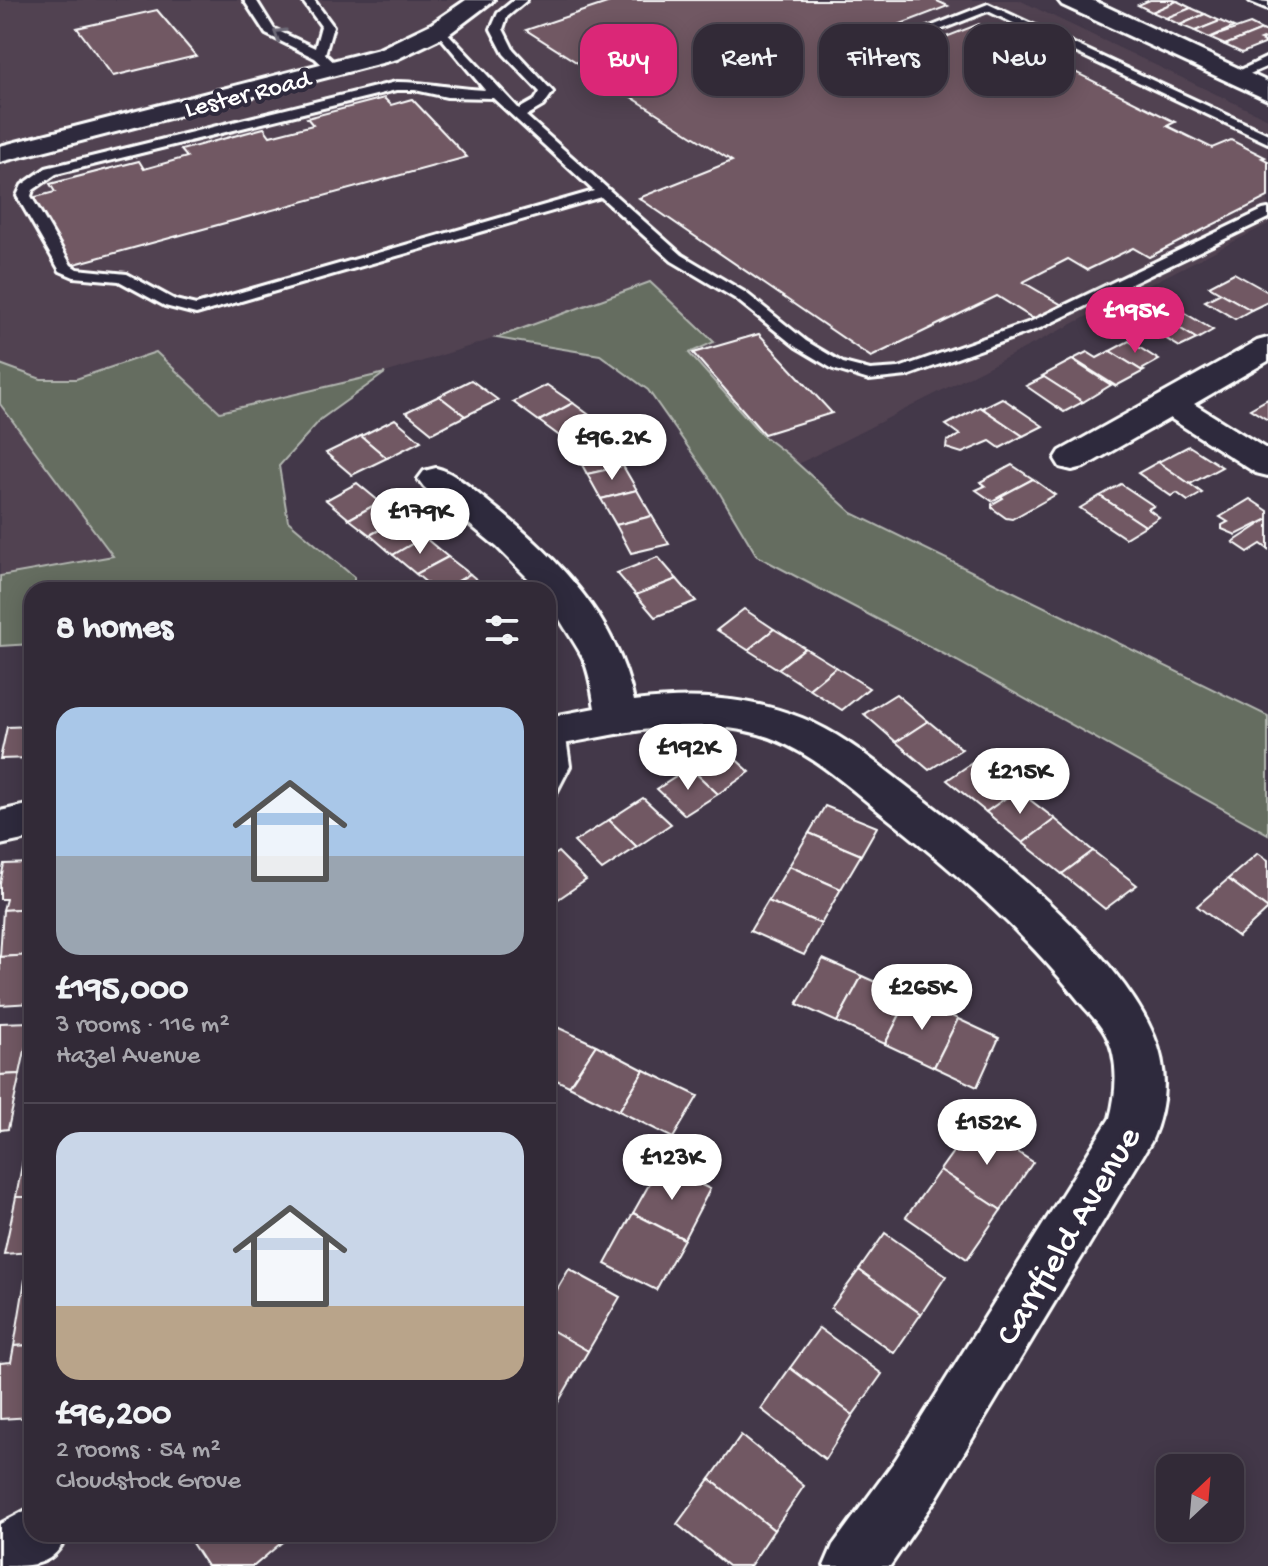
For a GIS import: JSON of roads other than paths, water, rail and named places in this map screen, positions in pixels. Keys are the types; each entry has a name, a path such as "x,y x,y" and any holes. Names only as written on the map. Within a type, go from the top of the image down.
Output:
{"main road":[{"path":"1071,0 1268,92"}],"street":[{"name":"Lester Road","path":"0,154 327,63 388,54 440,29 482,0"},
{"path":"1072,459 1268,348"},
{"path":"1170,403 1268,465"},
{"path":"436,479 536,560 556,582"},
{"path":"556,582 572,600 605,661 618,719"},
{"name":"Carrfield Avenue","path":"556,730 680,709 707,709 769,721 797,732 829,750 972,880 1086,973 1124,1022 1137,1052 1141,1102 1133,1126 933,1451 854,1566"},
{"path":"0,828 24,823"},
{"path":"0,1558 26,1542"}],"lane":[{"path":"250,0 270,31 327,63 327,26 308,0"},
{"path":"518,115 539,103 547,92 508,51 497,29 502,15 521,0"},
{"path":"1255,0 1268,6"},
{"path":"944,24 988,7 1268,139"},
{"path":"440,29 518,115 677,258 741,296 826,359 869,375 901,373 1035,325 1268,213"},
{"path":"1234,76 1268,61"},
{"path":"497,94 447,93 415,86 396,86 51,171 27,188 24,196 65,268 74,273 122,277 170,303 196,310 604,192"},
{"path":"556,748 560,766 556,774"}]}
